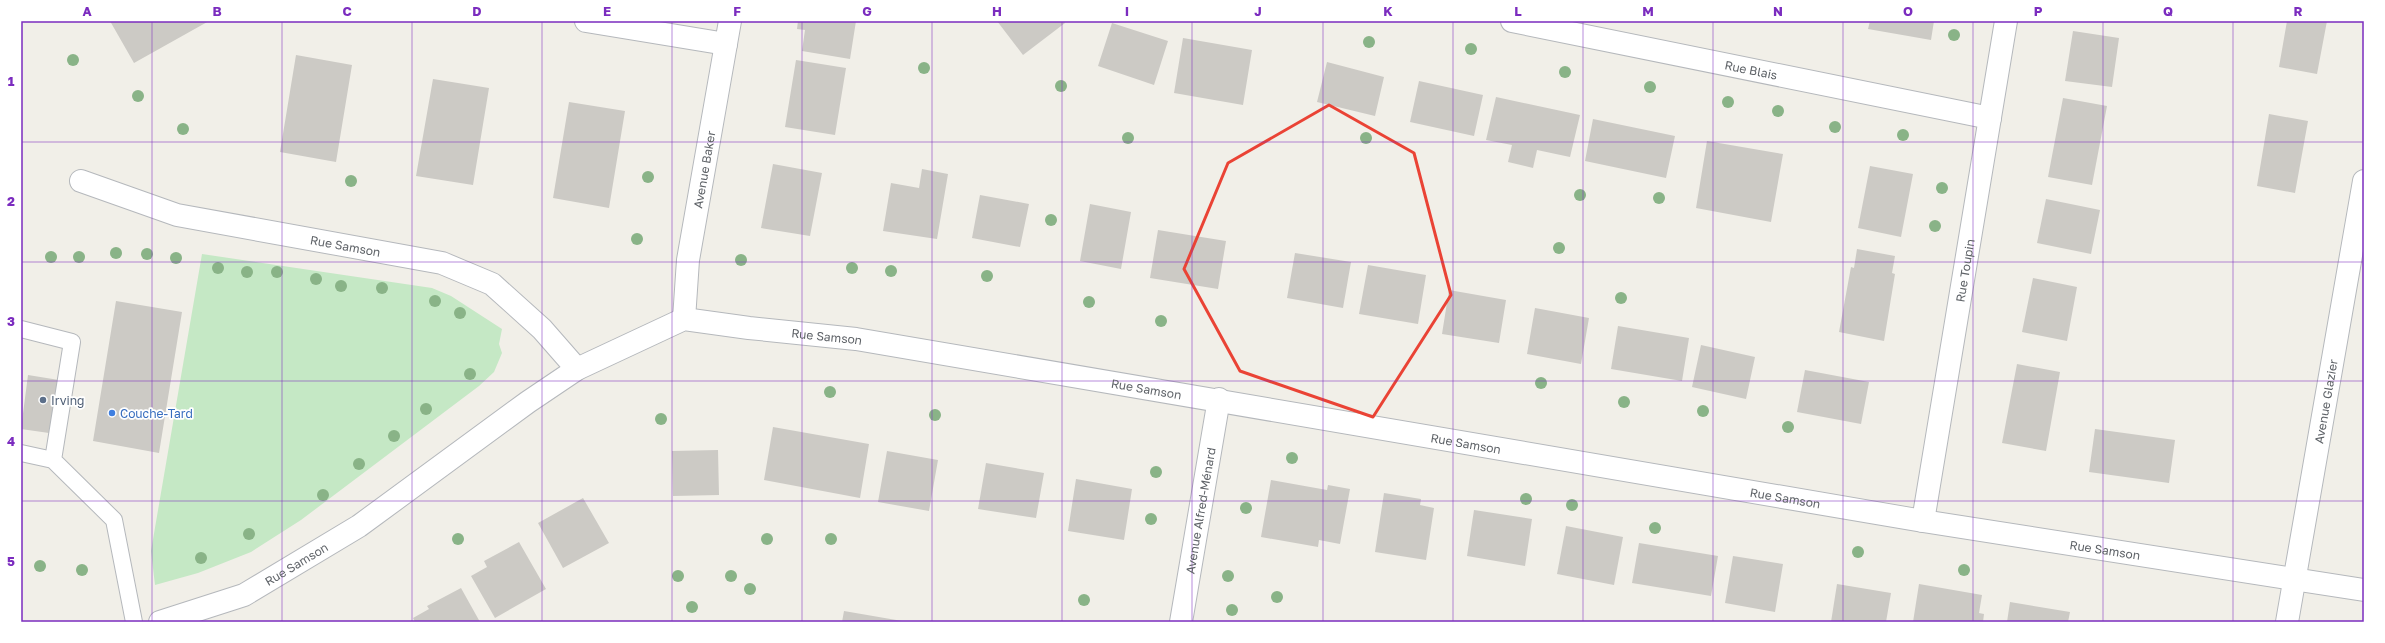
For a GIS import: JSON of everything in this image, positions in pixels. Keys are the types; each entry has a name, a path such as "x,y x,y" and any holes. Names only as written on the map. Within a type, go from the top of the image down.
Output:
{"street":[{"path":"586,21 726,44"},
{"name":"Avenue Baker","path":"684,319 688,260 730,21"},
{"name":"Rue Blais","path":"1512,21 1990,118"},
{"name":"Rue Toupin","path":"1924,521 2006,21"},
{"name":"Avenue Glazier","path":"2287,622 2364,181"},
{"name":"Rue Samson","path":"81,182 176,215 442,263 492,284 542,329 577,369"},
{"name":"Rue Samson","path":"160,622 244,595 359,526 528,402 577,369 684,319 749,328 856,339 1219,399 1924,521 2364,590"},
{"name":"Avenue Alfred-Ménard","path":"1182,622 1219,399"}],"lane":[{"path":"21,329 72,342 53,460"},
{"path":"21,453 53,460 114,520 134,622"}],"highlighted area":[{"path":"1329,105 1414,153 1451,295 1373,417 1240,371 1184,269 1228,163"}],"green space":[{"path":"202,254 432,288 451,296 502,329 499,344 502,353 494,372 479,386 301,520 251,552 198,573 155,585 151,551"}],"building":[{"path":"110,21 209,21 134,63"},
{"path":"798,21 856,21 850,59 802,51 805,30 797,29"},
{"path":"997,21 1064,21 1065,23 1023,55"},
{"path":"1870,21 1934,21 1931,40 1868,29"},
{"path":"2287,21 2327,21 2317,74 2279,67"},
{"path":"1112,23 1168,41 1154,85 1098,66"},
{"path":"2073,31 2119,38 2112,87 2065,81"},
{"path":"1183,38 1252,50 1243,105 1174,93"},
{"path":"296,55 352,65 336,162 280,152"},
{"path":"796,60 846,68 835,135 785,127"},
{"path":"1327,62 1384,77 1375,116 1317,102"},
{"path":"433,79 489,88 473,185 416,176"},
{"path":"1419,81 1483,95 1474,136 1410,122"},
{"path":"1496,97 1580,115 1570,157 1537,150 1533,168 1508,162 1512,145 1486,140"},
{"path":"2063,98 2107,106 2092,185 2048,177"},
{"path":"569,102 625,111 609,208 553,198"},
{"path":"2269,114 2308,121 2295,193 2257,186"},
{"path":"1593,119 1675,136 1666,178 1585,161"},
{"path":"1707,141 1783,154 1771,222 1696,208"},
{"path":"773,164 822,173 810,236 761,228"},
{"path":"1870,166 1913,174 1901,237 1858,228"},
{"path":"922,169 948,174 937,239 883,231 891,183 919,188"},
{"path":"980,195 1029,204 1020,247 972,238"},
{"path":"2046,199 2100,210 2091,254 2037,243"},
{"path":"1090,204 1131,212 1121,269 1080,261"},
{"path":"1158,230 1226,241 1218,289 1150,278"},
{"path":"1857,249 1895,256 1892,273 1895,274 1884,341 1839,332 1851,267 1854,268"},
{"path":"1295,253 1351,262 1343,308 1287,298"},
{"path":"1368,265 1426,275 1418,324 1359,314"},
{"path":"2033,278 2077,287 2067,341 2022,332"},
{"path":"1449,290 1506,300 1499,343 1442,334"},
{"path":"116,301 182,312 159,453 93,441"},
{"path":"1535,308 1589,318 1581,364 1527,354"},
{"path":"1618,326 1689,338 1682,381 1611,369"},
{"path":"1701,345 1755,357 1746,399 1692,387"},
{"path":"2017,364 2060,372 2046,451 2002,443"},
{"path":"1805,370 1869,382 1861,424 1797,412"},
{"name":"Irving","path":"28,375 65,381 56,434 21,429"},
{"path":"773,427 869,444 860,498 764,480"},
{"path":"2095,429 2175,440 2169,483 2089,472"},
{"path":"718,450 719,495 673,496 672,451"},
{"path":"887,451 938,460 929,511 878,502"},
{"path":"986,463 1044,473 1036,518 978,509"},
{"path":"1076,479 1132,489 1124,540 1068,531"},
{"path":"1271,480 1327,490 1328,485 1350,489 1340,544 1319,540 1318,547 1261,537"},
{"path":"1384,493 1421,499 1420,505 1434,508 1426,560 1375,552"},
{"path":"583,498 609,543 563,568 538,523"},
{"path":"1474,510 1532,519 1525,566 1467,556"},
{"path":"1566,526 1623,537 1614,585 1557,574"},
{"path":"519,542 546,589 495,618 471,576 487,567 484,561"},
{"path":"1639,543 1718,556 1711,596 1632,583"},
{"path":"1733,556 1783,564 1775,612 1725,603"},
{"path":"1837,584 1891,593 1886,622 1831,622"},
{"path":"1919,584 1982,595 1979,613 1984,614 1983,622 1913,622"},
{"path":"461,588 480,622 415,622 413,618 429,609 427,606"},
{"path":"2010,602 2070,612 2068,622 2007,622"},
{"path":"844,611 902,621 902,622 842,622"}],"place":[{"name":"Irving","path":"43,400"},
{"name":"Couche-Tard","path":"112,413"}]}
